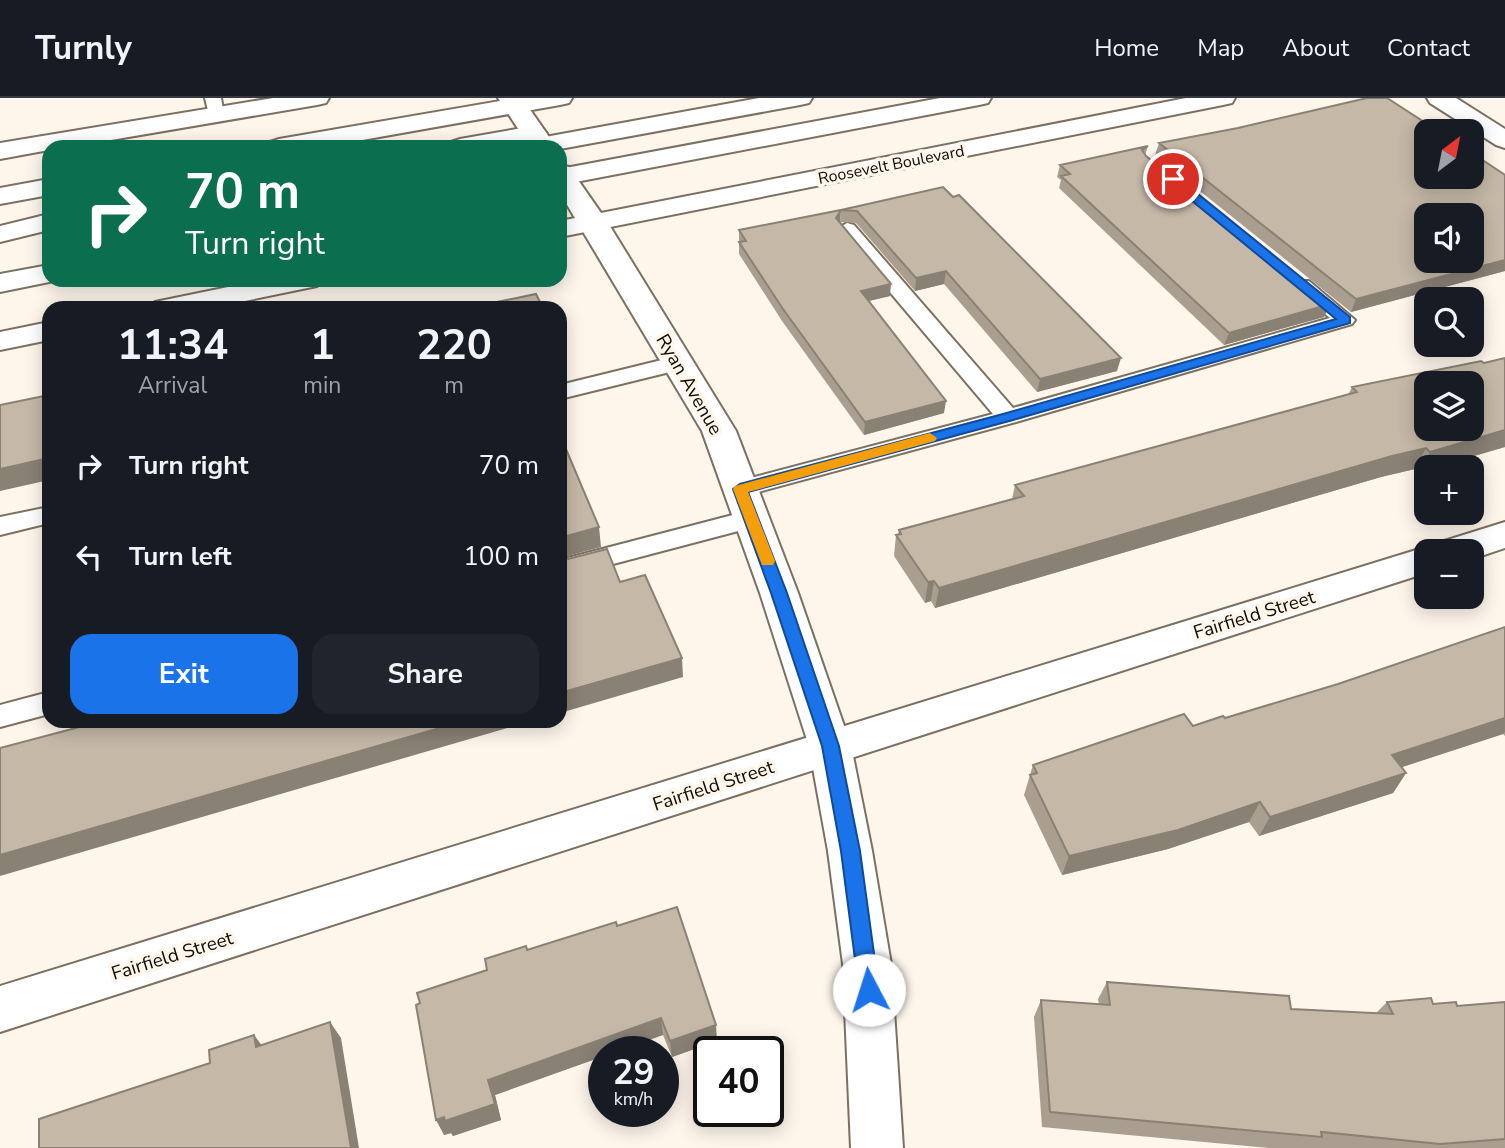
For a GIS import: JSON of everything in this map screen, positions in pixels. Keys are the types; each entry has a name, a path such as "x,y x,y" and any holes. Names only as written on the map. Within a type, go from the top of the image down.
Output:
{"main road":[{"path":"53,140 215,106 317,98"},
{"path":"315,140 513,102 560,98"},
{"path":"551,140 800,98"},
{"path":"567,174 979,98"},
{"name":"Roosevelt Boulevard","path":"567,228 1223,98"},
{"path":"1439,98 1505,140"},
{"path":"513,102 538,140"},
{"path":"0,151 42,142"},
{"name":"Ryan Avenue","path":"567,184 594,223 719,430 830,746 850,851 867,964 877,1148"},
{"path":"0,196 42,188"},
{"path":"0,234 42,224"},
{"path":"0,283 42,275"},
{"path":"201,301 272,287"},
{"path":"0,341 42,332"},
{"path":"1484,542 1505,535"},
{"name":"Fairfield Street","path":"0,1009 1414,564"}],"lane":[{"path":"847,229 1008,417"},
{"path":"567,567 1008,417 1345,320 1281,267"},
{"path":"567,390 678,363"},
{"path":"0,526 42,517"},
{"path":"0,716 42,705"}],"building":[{"path":"1367,98 1387,98 1419,119 1414,119 1414,189 1484,189 1484,161 1505,175 1505,260 1484,265 1484,203 1414,203 1414,273 1455,273 1356,299 1159,143"},
{"path":"1148,146 1142,150 1146,156 1330,304 1229,333 1061,176 1070,174 1060,165"},
{"path":"943,187 953,197 959,195 1121,358 1040,379 946,271 916,278 857,211 841,210"},
{"path":"841,210 836,218 891,284 861,291 946,401 865,422 783,309 739,242 746,241 739,230"},
{"path":"536,294 540,301 502,301"},
{"path":"1505,358 1505,430 1484,436 1484,371 1431,371 1481,361 1484,363"},
{"path":"1414,375 1414,441 1468,441 1430,452 1426,448 1392,456 939,588 934,581 928,582 896,535 901,534 899,530 1024,496 1015,485 1357,392 1352,387"},
{"path":"42,396 42,460 0,469 0,405"},
{"path":"567,452 599,527 567,536"},
{"path":"607,549 620,582 645,575 682,658 567,691 567,559"},
{"path":"1505,627 1505,718 1392,755 1406,773 1270,817 1260,802 1178,830 1069,856 1030,775 1037,773 1033,765 1184,714 1193,726 1223,716 1225,718 1338,684"},
{"path":"76,728 440,728 0,855 0,748"},
{"path":"677,907 716,1025 679,1038 668,1036 661,1018 611,1036 588,1036 588,1044 488,1080 495,1104 445,1121 444,1117 436,1120 416,1005 420,1003 417,993 487,970 485,959 526,946 527,950 616,922 617,926"},
{"path":"1107,982 1289,996 1291,1009 1393,1014 1387,1002 1431,998 1433,1004 1456,1002 1457,1006 1505,1002 1505,1139 1440,1144 1321,1132 1322,1137 1050,1112 1041,1000 1110,1005"},
{"path":"330,1022 351,1148 39,1148 39,1119 210,1063 209,1050 254,1035 256,1047"}],"slow traffic":[{"path":"767,561 740,489 930,438"}],"route":[{"path":"869,990 850,851 830,746 779,593 740,489 1008,417 1345,320 1173,179"}]}
